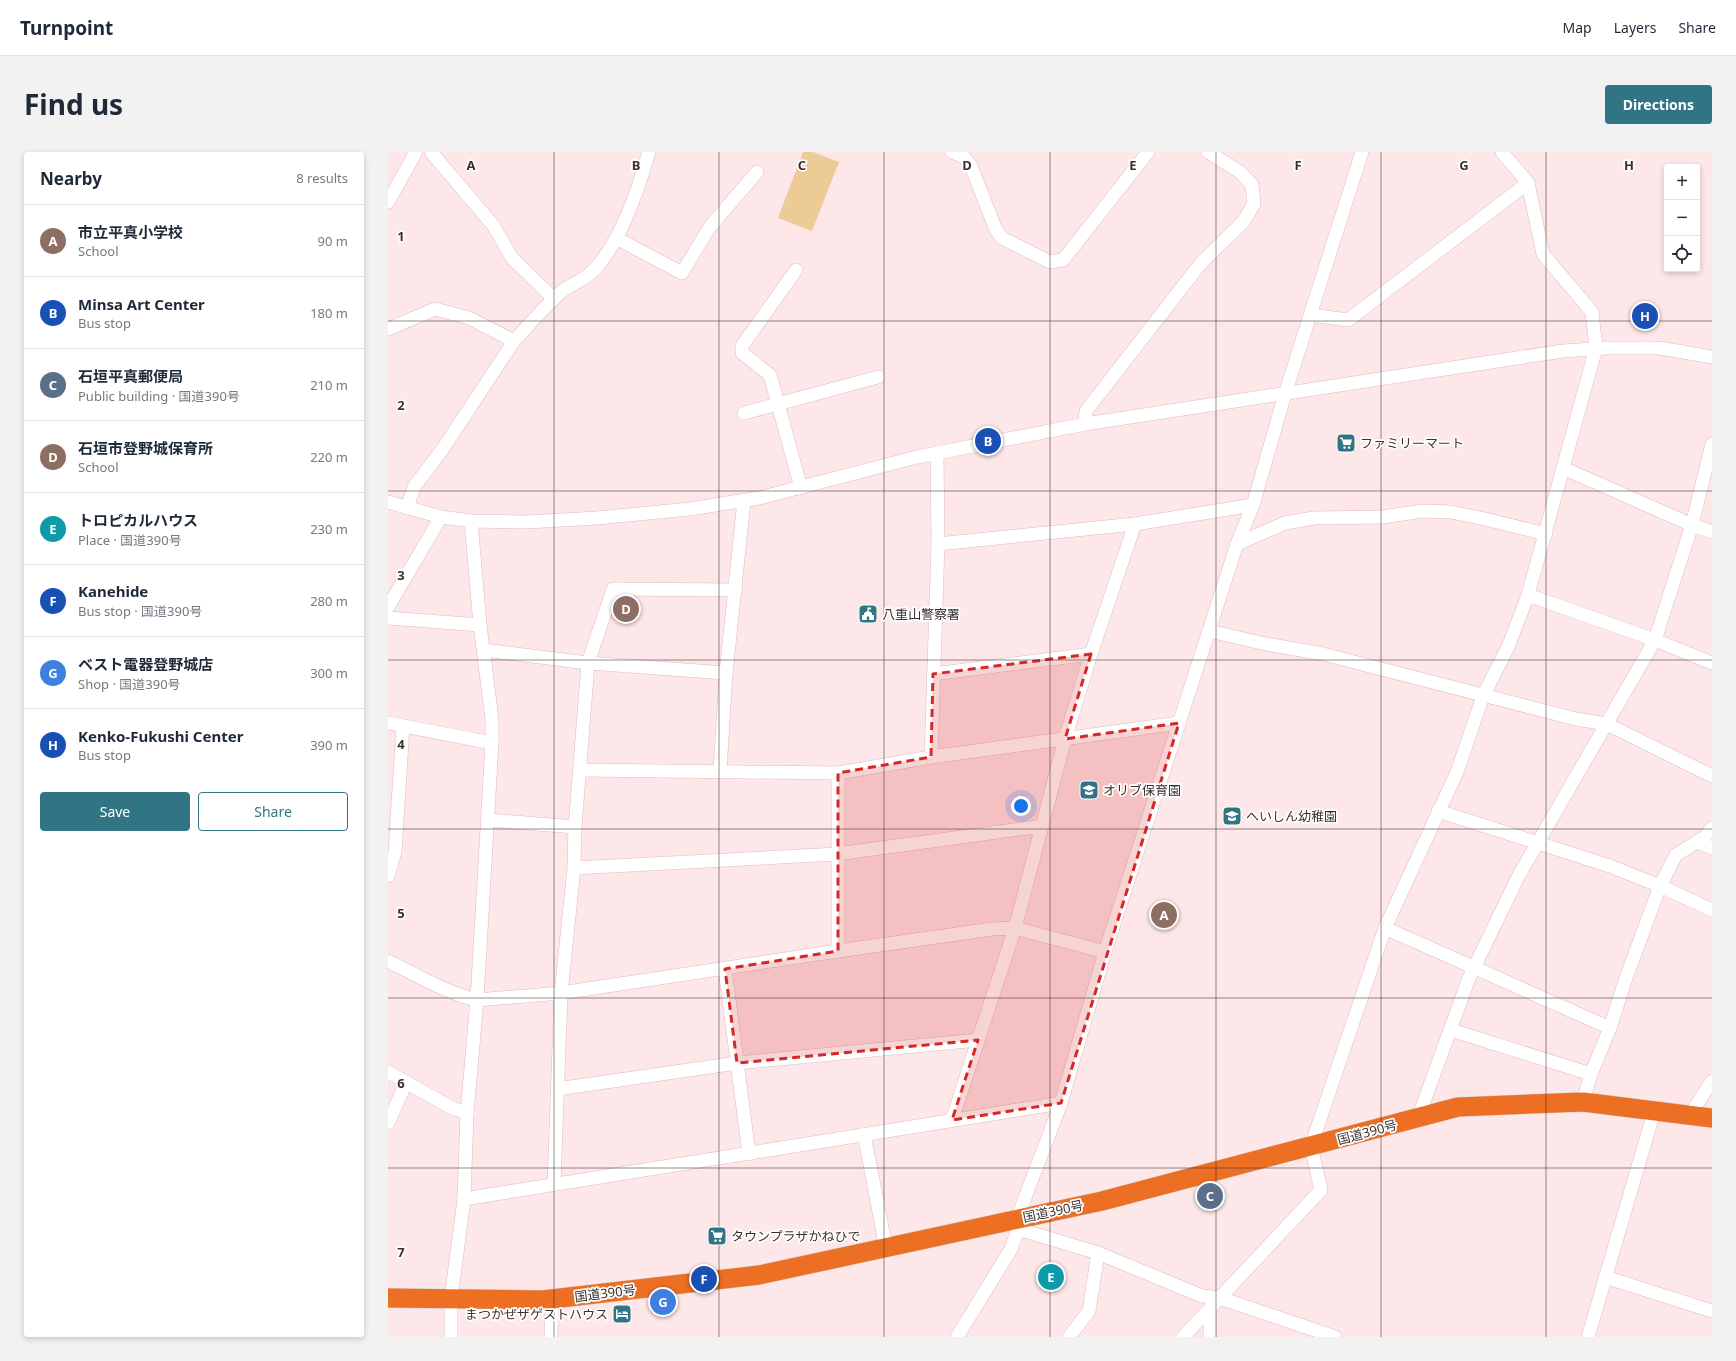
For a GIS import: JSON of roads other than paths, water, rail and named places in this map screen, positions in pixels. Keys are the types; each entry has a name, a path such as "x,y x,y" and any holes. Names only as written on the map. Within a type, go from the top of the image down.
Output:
{"highway":[{"name":"国道390号","path":"388,1298 451,1300 552,1300 760,1275 886,1248 1017,1224 1102,1200 1458,1107 1583,1102 1712,1118"}],"street":[{"path":"388,202 416,152"},
{"path":"430,152 493,225 512,258 554,299"},
{"path":"407,508 414,487 442,450 514,341 562,291 582,280 596,269 616,238 642,175 649,152"},
{"path":"952,152 964,157 971,166 996,230 1002,238 1050,262 1063,260 1148,152"},
{"path":"1085,424 1086,411 1201,263 1243,222 1254,204 1252,185 1240,172 1208,152"},
{"path":"957,1337 1011,1249 1017,1224 1061,1103 1105,952 1237,544 1253,505 1285,394 1362,152"},
{"path":"1183,1337 1321,1190 1311,1146 1386,928 1457,772 1483,696 1508,647 1528,595 1546,534 1596,348 1592,312 1544,254 1528,183 1502,152"},
{"path":"616,238 682,273 709,228 757,172"},
{"path":"1310,315 1348,320 1528,183"},
{"path":"796,270 742,346 742,353 770,375 801,488"},
{"path":"388,329 435,309 469,318 514,341"},
{"path":"388,502 441,517 471,521 527,522 597,518 690,508 744,501 801,488 937,452 1085,424 1563,351 1596,348 1660,348 1712,356"},
{"path":"744,413 878,377"},
{"path":"1418,1118 1473,968 1519,875 1655,640 1692,525 1712,444"},
{"path":"931,757 938,544 937,452"},
{"path":"1563,468 1692,525 1712,532"},
{"path":"720,770 726,673 736,590 744,501"},
{"path":"938,544 1135,524 1253,505"},
{"path":"1237,544 1285,523 1314,518 1382,517 1423,511 1451,512 1546,534"},
{"path":"388,606 441,517"},
{"path":"450,1337 451,1300 464,1199 466,1113 477,1000 492,743 492,719 480,625 471,521"},
{"path":"952,1120 1015,928 1065,739 1091,654 1135,524"},
{"path":"554,1184 561,994 574,868 575,827 588,663 613,589 736,590"},
{"path":"1528,595 1655,640 1712,663"},
{"path":"388,618 480,625"},
{"path":"1209,631 1266,644 1323,654 1576,719 1607,724 1712,776"},
{"path":"484,650 588,663 726,673"},
{"path":"933,674 1091,654"},
{"path":"388,723 492,743"},
{"path":"580,770 720,770 838,773 931,757 1179,723"},
{"path":"388,876 395,852 403,726"},
{"path":"838,773 838,950"},
{"path":"1438,811 1610,866 1660,886 1712,910"},
{"path":"488,820 575,827"},
{"path":"574,868 837,854 1042,826"},
{"path":"1583,1102 1591,1074 1610,1028 1626,978 1660,886 1676,855 1705,836 1712,828"},
{"path":"1697,841 1712,848"},
{"path":"388,961 465,997 477,1000 561,994 838,950 992,929 1015,928 1105,952"},
{"path":"1386,928 1610,1028"},
{"path":"725,969 749,1154"},
{"path":"1451,1030 1591,1074"},
{"path":"557,1089 737,1063 978,1040"},
{"path":"388,1072 452,1108 466,1113"},
{"path":"1689,1116 1712,1081"},
{"path":"388,1123 406,1083"},
{"path":"464,1199 1061,1103"},
{"path":"1588,1337 1654,1112"},
{"path":"864,1134 886,1248"},
{"path":"1017,1224 1098,1253 1202,1296 1220,1298 1335,1337"},
{"path":"1069,1337 1089,1311 1098,1253"},
{"path":"1606,1277 1712,1311"},
{"path":"551,1337 552,1300"},
{"path":"1210,1309 1210,1337"}],"place":[{"name":"Kenko-Fukushi Center","path":"1645,316"},
{"name":"Minsa Art Center","path":"988,441"},
{"name":"ファミリーマート","path":"1346,443"},
{"name":"石垣市登野城保育所","path":"626,609"},
{"name":"八重山警察署","path":"868,614"},
{"name":"オリブ保育園","path":"1089,790"},
{"name":"へいしん幼稚園","path":"1232,816"},
{"name":"市立平真小学校","path":"1164,915"},
{"name":"石垣平真郵便局","path":"1210,1196"},
{"name":"タウンプラザかねひで","path":"717,1236"},
{"name":"トロピカルハウス","path":"1051,1277"},
{"name":"Kanehide","path":"704,1279"},
{"name":"ベスト電器登野城店","path":"663,1302"},
{"name":"まつかぜザゲストハウス","path":"622,1314"}]}
